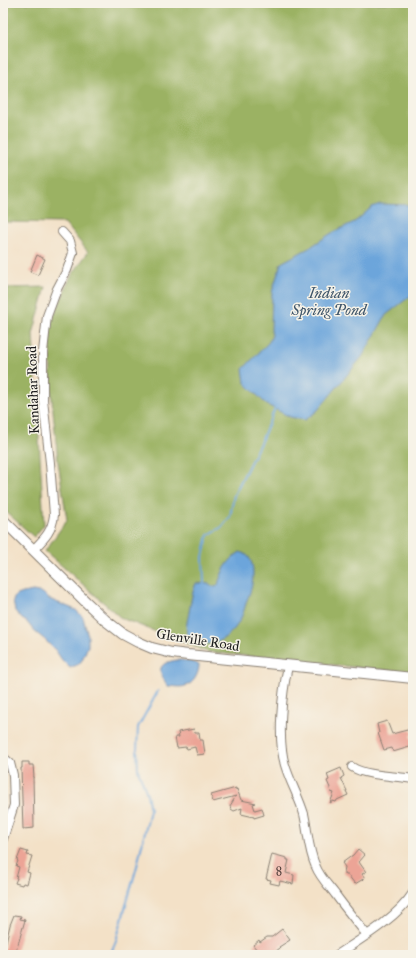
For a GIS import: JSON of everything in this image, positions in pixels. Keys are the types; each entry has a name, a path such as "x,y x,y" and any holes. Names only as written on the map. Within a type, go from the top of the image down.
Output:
{"main road":[{"name":"Glenville Road","path":"3,520 106,620 123,634 152,648 188,655 413,678"}],"street":[{"name":"Kandahar Road","path":"34,550 46,537 53,523 54,515 43,400 43,352 47,316 73,253 70,241 62,232"},
{"path":"288,666 283,703 282,749 286,766 301,803 311,852 316,867 322,878 367,935"},
{"path":"3,757 10,763 13,774 14,805 3,839"},
{"path":"352,767 365,773 413,779"},
{"path":"336,955 367,935 388,919 413,893"}],"green space":[{"path":"3,3 413,3 413,673 208,652 121,618 45,551 67,520 58,462 51,390 50,325 70,278 88,252 65,223 3,222"},
{"path":"46,287 33,334 44,525 34,537 3,509 3,288"}],"water":[{"name":"Indian Spring Pond","path":"380,204 413,205 413,294 386,315 362,357 317,411 305,420 290,417 267,405 245,383 243,369 269,342 272,335 272,292 281,263 309,248 330,234 356,221 372,207"},
{"path":"240,552 249,557 252,566 253,580 251,590 239,621 235,628 223,639 208,644 194,642 188,636 186,629 196,583 210,584 216,587 226,567"},
{"path":"33,591 43,593 49,599 76,610 83,617 88,637 88,646 79,664 70,668 56,651 15,611 13,601 15,596"},
{"path":"170,661 189,661 199,665 198,671 193,681 188,685 181,687 168,686 162,676 161,668"}],"building":[{"path":"37,255 45,259 38,275 30,272"},
{"path":"387,721 392,734 411,729 413,734 410,735 413,746 393,752 392,748 384,750 378,733 377,724"},
{"path":"194,729 195,733 199,733 200,740 203,740 205,754 197,755 195,747 187,749 186,747 177,748 175,737 179,737 178,732"},
{"path":"22,762 29,762 29,765 33,765 34,828 23,829"},
{"path":"341,768 344,776 341,778 348,795 337,800 336,802 333,801 330,803 334,793 331,792 327,781 329,780 327,774"},
{"path":"236,788 241,800 256,803 253,804 255,810 262,808 264,815 254,818 241,814 242,808 234,811 231,809 230,806 236,796 213,802 211,795"},
{"path":"358,849 365,855 359,862 366,872 362,874 365,878 355,884 344,872 345,867 342,863 353,855"},
{"path":"21,850 28,852 27,855 32,856 27,872 30,873 27,884 23,883 22,885 15,883 19,867 16,866 17,860"},
{"path":"272,854 287,858 287,860 289,860 286,873 294,875 293,884 280,881 279,885 270,883 271,880 266,879"},
{"path":"14,915 21,916 20,919 25,920 15,955 3,955 10,925"},
{"path":"282,929 290,940 279,947 280,948 275,952 278,955 261,955 253,945 259,940 260,942 267,937 272,937"}],"waterway":[{"path":"204,584 203,557 208,535 222,527 230,517 234,495 261,441 276,406"},
{"path":"110,955 116,941 137,866 150,810 147,794 138,770 138,727 158,691"}]}
